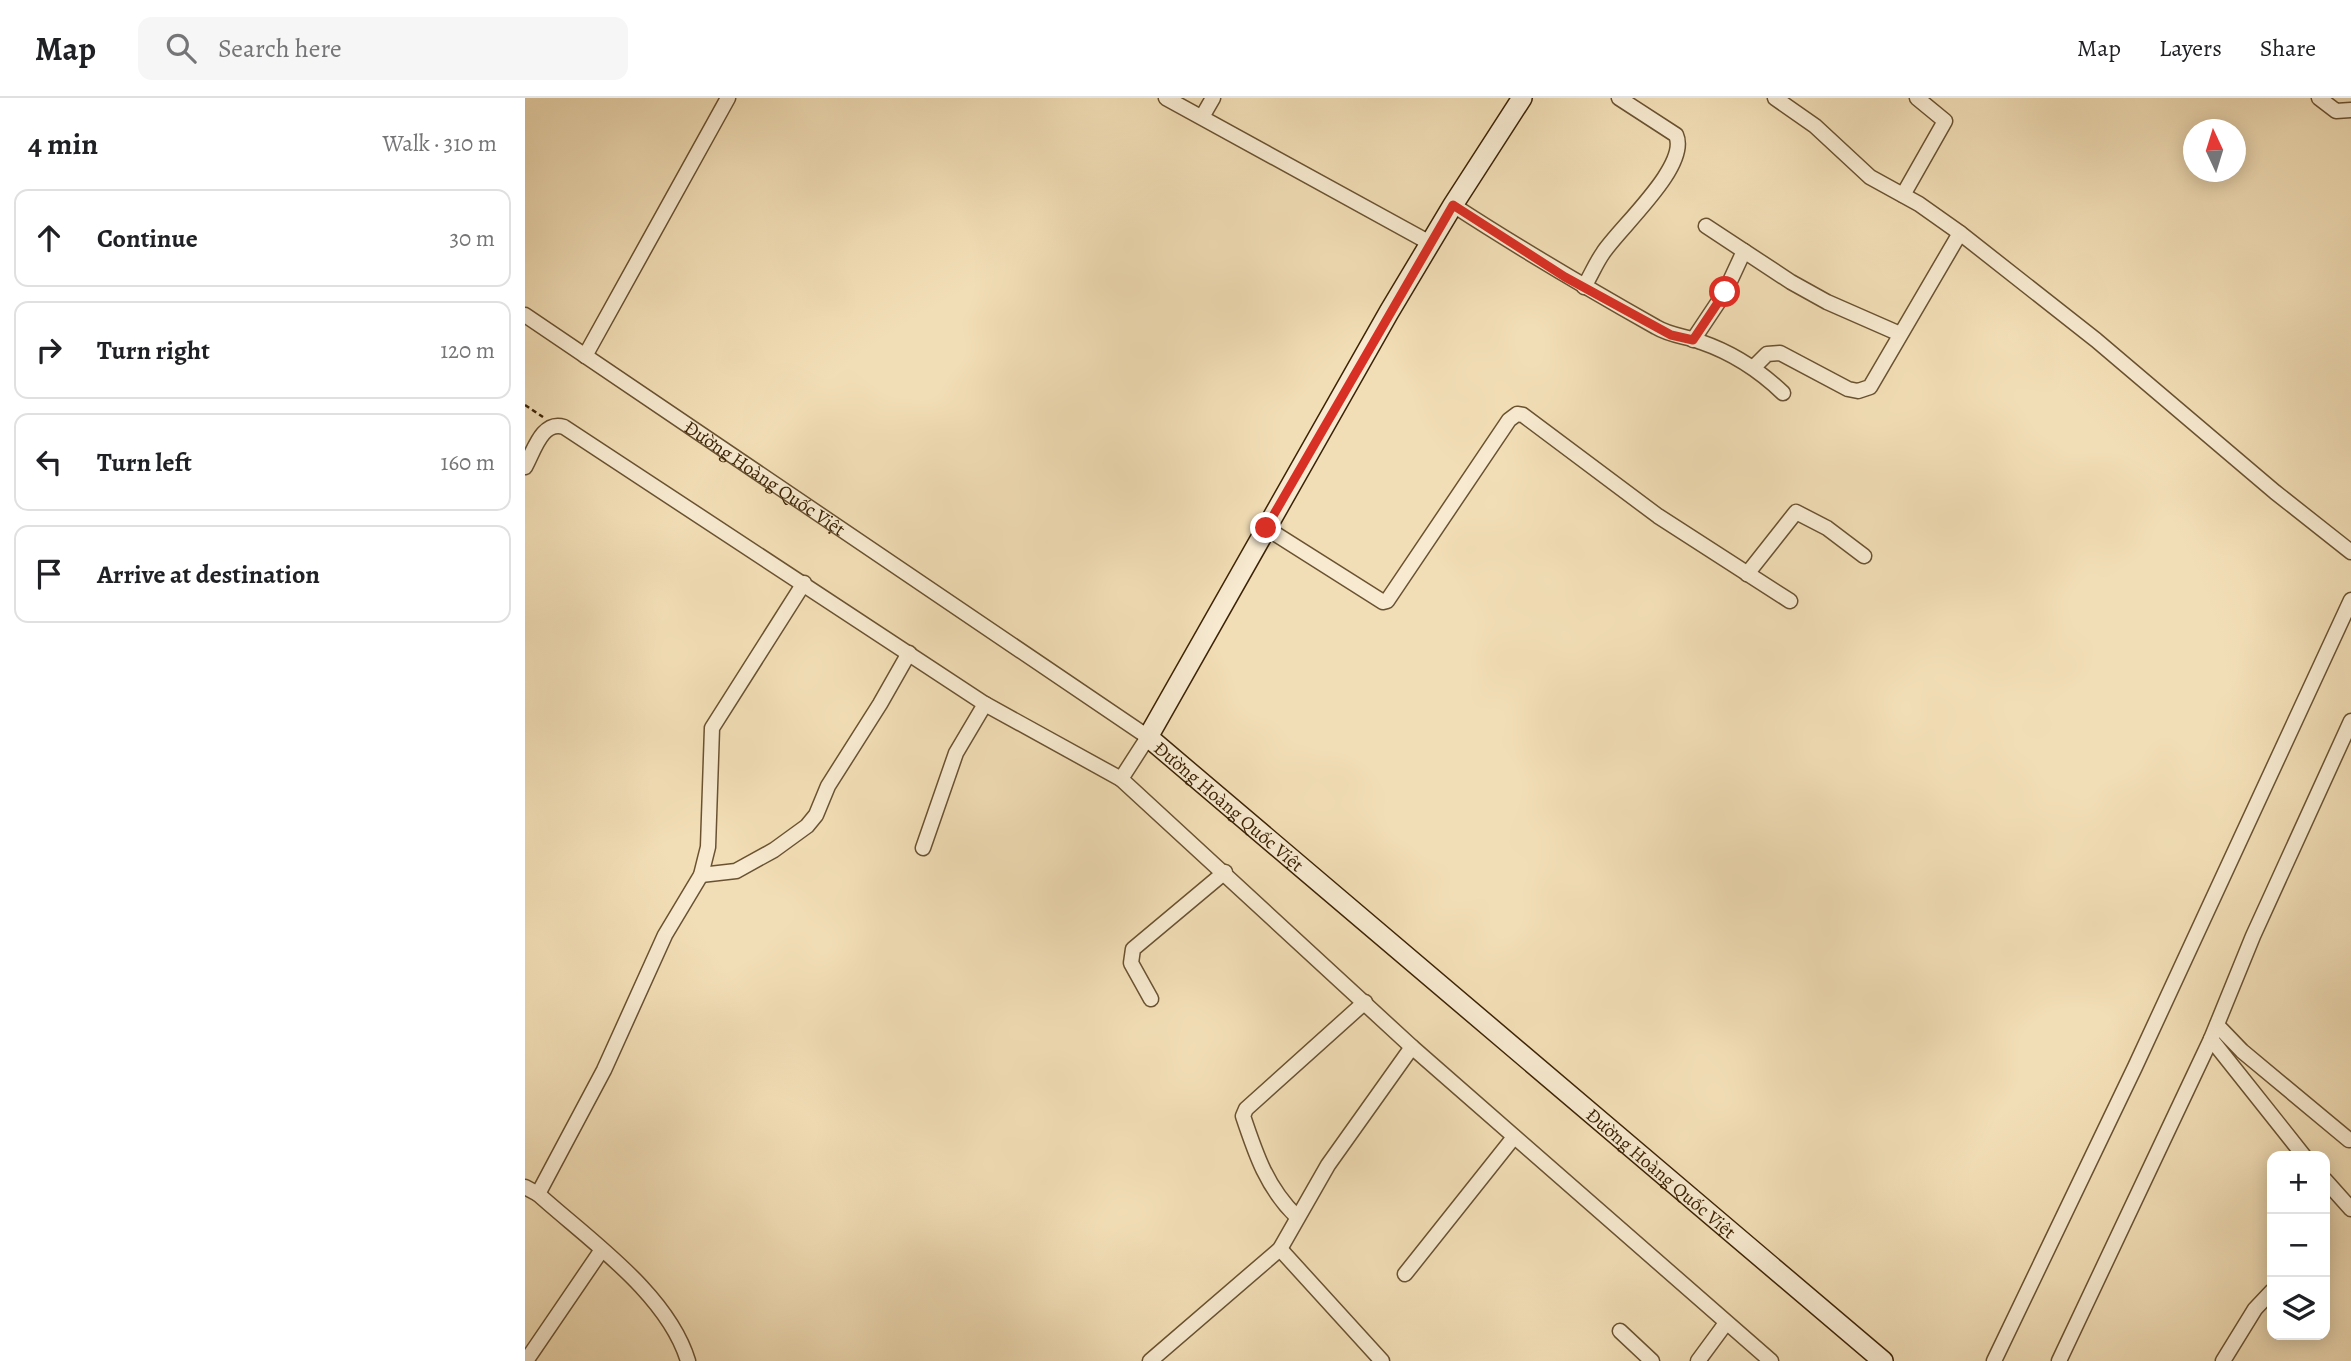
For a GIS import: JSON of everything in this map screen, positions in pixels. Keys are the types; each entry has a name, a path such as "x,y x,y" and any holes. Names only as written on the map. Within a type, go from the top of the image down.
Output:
{"street":[{"path":"585,356 728,98"},
{"path":"1166,98 1430,243"},
{"path":"1202,117 1213,98"},
{"path":"1125,773 1430,243 1522,98"},
{"path":"1584,286 1603,252 1634,218 1676,156 1679,141 1676,135 1619,98"},
{"path":"1775,98 1815,126 1870,177 1903,195 1960,233 2096,340 2265,484 2351,552"},
{"path":"1903,195 1945,121 1917,98"},
{"path":"2319,98 2336,111 2351,110"},
{"path":"1453,205 1584,286 1671,335 1693,340 1754,367 1783,393"},
{"path":"1706,226 1827,302 1900,334"},
{"path":"1754,367 1767,354 1780,353 1848,389 1864,389 1875,379 1960,233"},
{"path":"1693,340 1725,292 1744,251"},
{"name":"Đường Hoàng Quốc Việt","path":"525,316 1144,743 1882,1361"},
{"path":"1266,528 1383,602 1387,601 1509,420 1517,414 1523,415 1658,516 1790,601"},
{"path":"525,467 546,429 555,425 564,427 985,705 1125,773 1225,872 1412,1047 1771,1361"},
{"path":"1747,574 1796,512 1827,528 1864,556"},
{"path":"688,1361 682,1341 663,1311 601,1251 531,1191 604,1070 665,935 701,875 708,847 712,728 804,583"},
{"path":"1994,1361 2135,1067 2351,600"},
{"path":"701,875 736,871 774,850 807,826 816,815 828,786 909,653"},
{"path":"923,848 956,753 985,705"},
{"path":"2059,1361 2214,1032 2273,891 2351,721"},
{"path":"1150,999 1131,963 1133,950 1225,872"},
{"path":"1297,1217 1275,1194 1262,1173 1243,1116 1246,1109 1365,1002"},
{"path":"2214,1032 2242,1051 2349,1140"},
{"path":"2214,1032 2246,1080 2300,1151"},
{"path":"1150,1361 1280,1249 1328,1165 1412,1047"},
{"path":"1405,1274 1514,1138"},
{"path":"2330,1186 2351,1209"},
{"path":"1280,1249 1382,1361"},
{"path":"526,1361 601,1251"},
{"path":"2223,1361 2255,1309 2267,1296"},
{"path":"1699,1361 1726,1323"},
{"path":"1620,1331 1652,1361"}],"route":[{"path":"1266,528 1453,205 1565,277 1622,306 1655,327 1683,339 1693,340 1725,292"}]}
